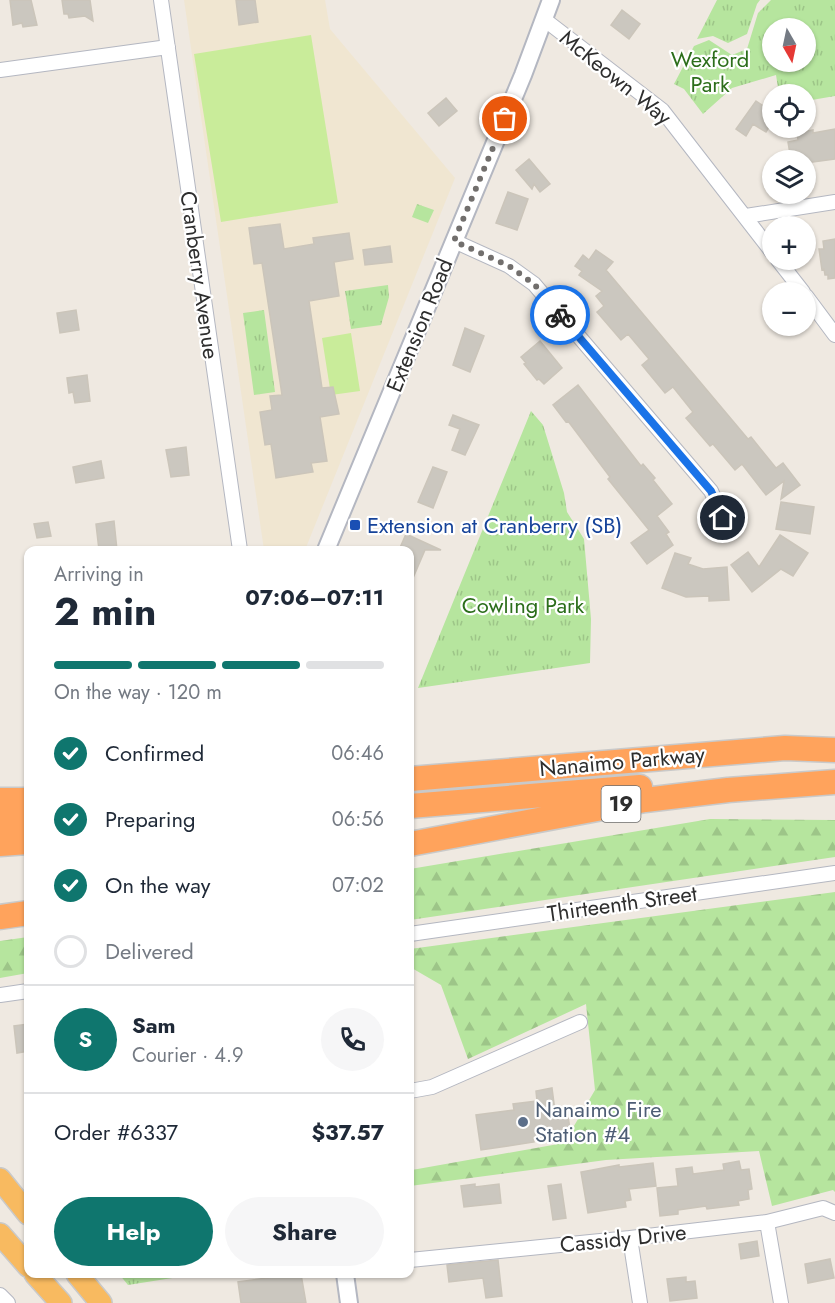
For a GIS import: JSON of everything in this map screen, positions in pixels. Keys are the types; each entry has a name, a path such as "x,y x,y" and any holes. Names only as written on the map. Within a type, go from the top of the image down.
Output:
{"highway":[{"name":"Nanaimo Parkway","path":"414,779 785,748 835,750"},
{"path":"414,806 693,783 800,778 835,782"},
{"name":"Nanaimo Parkway","path":"414,843 645,800 728,790 835,782"},
{"path":"0,800 24,800"},
{"path":"0,820 24,818"},
{"path":"0,844 24,842"},
{"path":"0,917 24,914"},
{"path":"0,1179 24,1209"},
{"path":"0,1233 24,1261"},
{"path":"39,1278 61,1303"},
{"path":"80,1278 101,1303"}],"street":[{"name":"Cranberry Avenue","path":"161,0 239,546"},
{"name":"Extension Road","path":"328,546 545,20 551,0"},
{"name":"McKeown Way","path":"545,20 663,110 762,238"},
{"path":"0,70 168,47"},
{"path":"746,216 835,202"},
{"path":"454,241 509,266 534,284 711,491 723,518"},
{"path":"786,270 795,282"},
{"path":"816,310 835,335"},
{"name":"Thirteenth Street","path":"414,933 835,873"},
{"path":"0,995 24,992"},
{"path":"414,1090 432,1087 580,1022"},
{"name":"Cassidy Drive","path":"414,1260 767,1222 823,1208 835,1213"},
{"path":"767,1222 781,1303"},
{"path":"630,1238 640,1303"},
{"path":"346,1278 349,1303"},
{"path":"0,1295 8,1303"}],"shaded area":[{"path":"184,0 325,0 330,29 455,178 307,546 263,546"}],"green space":[{"name":"Wexford Park","path":"717,0 760,0 747,34 728,43 713,36 697,39"},
{"name":"Wexford Park","path":"771,0 835,0 835,96 816,99 816,84 777,84 776,75 732,88 703,114 684,89 674,84 694,46 709,40 732,55 747,49 758,13"},
{"path":"311,35 338,203 221,222 194,54"},
{"path":"417,204 434,210 428,223 412,217"},
{"path":"388,285 389,297 381,325 351,329 345,291"},
{"path":"264,310 275,392 254,395 243,313"},
{"path":"351,333 360,391 331,395 322,338"},
{"name":"Cowling Park","path":"531,411 543,425 564,493 567,512 584,539 591,619 590,663 418,688"},
{"path":"710,819 835,820 835,857 414,919 414,868"},
{"path":"835,892 835,1192 833,1190 772,1206 759,1151 606,1160 414,1185 414,1170 564,1143 595,1090 586,1004 468,1059 441,985 414,969 414,948"},
{"path":"24,938 24,974 0,978 0,941"},
{"path":"122,1278 172,1278 128,1285"}],"building":[{"path":"10,0 31,0 37,25 23,27 22,23 13,25"},
{"path":"62,0 90,0 93,21 85,16 69,18 68,14 64,14"},
{"path":"236,0 255,0 258,22 239,25"},
{"path":"622,10 640,24 629,39 611,25"},
{"path":"446,98 457,111 439,126 428,113"},
{"path":"756,101 762,105 762,130 753,124 746,136 736,129"},
{"path":"835,129 835,159 816,162 816,150 789,150 788,142 798,140 798,138 816,138 816,132"},
{"path":"529,159 550,184 540,192 534,184 532,189 516,170"},
{"path":"508,192 528,199 517,230 496,223"},
{"path":"280,224 284,249 314,244 313,238 349,233 353,259 334,262 339,296 309,301 322,388 333,387 339,414 320,417 327,461 311,463 313,472 276,478 271,444 265,445 260,412 272,410 270,396 282,395 262,263 254,264 249,228"},
{"path":"835,239 835,278 828,279 824,269 822,270 819,249 824,249 823,241"},
{"path":"390,246 392,262 365,265 363,250"},
{"path":"596,250 613,262 606,270 748,439 751,437 776,468 783,463 800,485 781,499 784,481 766,495 742,464 735,470 713,444 710,446 686,418 693,412 673,387 665,393 642,365 649,359 628,334 621,340 597,312 604,306 596,296 602,291 579,275 582,271 575,266 583,255 589,260"},
{"path":"76,310 79,330 60,333 57,313"},
{"path":"465,328 484,336 470,372 453,365"},
{"path":"540,341 562,368 544,384 539,379 537,380 521,357"},
{"path":"87,375 90,401 75,403 73,392 69,393 67,378"},
{"path":"578,385 641,466 643,464 655,478 653,480 672,504 657,516 669,532 666,534 673,545 647,564 631,543 649,530 608,479 610,477 568,421 566,422 553,405"},
{"path":"453,415 479,425 465,455 452,450 460,429 449,425"},
{"path":"186,447 189,475 171,477 166,450"},
{"path":"101,461 104,478 76,483 73,467"},
{"path":"433,467 447,472 433,508 418,502"},
{"path":"781,502 814,507 810,534 776,529"},
{"path":"114,521 117,546 99,546 96,524"},
{"path":"48,522 51,536 37,538 34,524"},
{"path":"406,534 441,550 425,550 414,576 414,546 401,546"},
{"path":"780,535 808,553 793,576 781,569 752,592 731,565 748,552 759,567"},
{"path":"675,553 691,558 688,564 703,569 727,567 729,600 709,601 709,596 686,597 662,588"},
{"path":"24,1025 24,1052 17,1053 14,1026"},
{"name":"Nanaimo Fire Station #4","path":"552,1088 555,1111 567,1109 570,1129 563,1130 563,1133 533,1138 534,1142 481,1150 476,1115 514,1110 513,1104 537,1101 536,1091"},
{"path":"739,1161 741,1170 749,1169 752,1189 748,1190 749,1199 738,1201 739,1205 707,1209 706,1206 678,1210 678,1214 660,1216 657,1188 678,1186 676,1169 692,1167 693,1174 724,1170 723,1164"},
{"path":"653,1163 656,1186 629,1189 631,1200 625,1201 626,1207 588,1213 581,1172 619,1165 619,1167"},
{"path":"475,1184 475,1187 499,1184 501,1203 464,1207 461,1186"},
{"path":"561,1184 566,1218 553,1220 548,1186"},
{"path":"757,1241 759,1256 741,1259 739,1244"},
{"path":"830,1259 834,1278 808,1283 805,1264"},
{"path":"498,1260 502,1296 486,1298 483,1278 449,1282 447,1265"},
{"path":"686,1277 686,1282 695,1281 697,1298 670,1301 667,1279"},
{"path":"266,1278 302,1278 306,1303 241,1303 238,1282"}],"way so far":[{"path":"505,119 454,241 509,266 534,284 560,315"}],"place":[{"name":"Extension at Cranberry (SB)","path":"355,525"},
{"name":"Nanaimo Fire Station #4","path":"523,1122"}],"route":[{"path":"560,315 711,491 723,518"}]}
